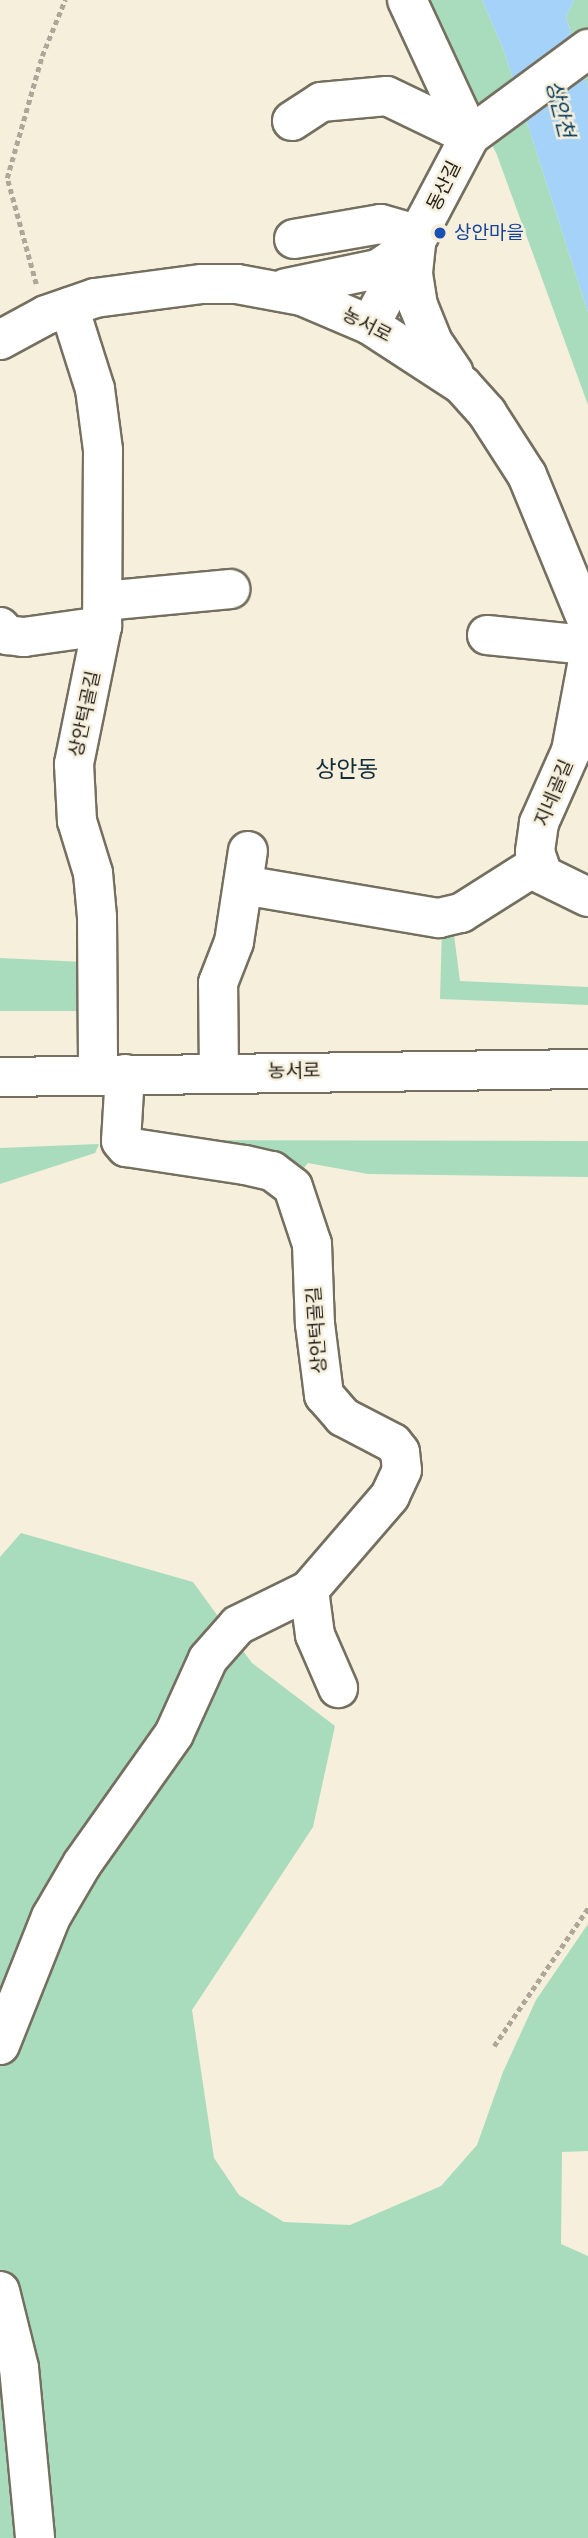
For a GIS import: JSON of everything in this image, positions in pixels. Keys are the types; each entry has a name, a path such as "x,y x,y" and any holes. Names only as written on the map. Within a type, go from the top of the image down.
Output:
{"street":[{"path":"407,0 475,130"},
{"path":"475,130 588,49"},
{"path":"292,121 321,102 387,96 475,130"},
{"name":"동산길","path":"370,325 475,130"},
{"path":"294,239 381,224 418,238"},
{"path":"269,289 322,283 378,269 418,238"},
{"path":"418,238 412,274 418,305 433,342 463,385"},
{"name":"농서로","path":"0,340 58,311 158,286 225,284 269,289 302,296 370,325 463,385 494,423 527,475 588,623"},
{"name":"상안턱골길","path":"58,311 102,423 103,613 74,764 77,821 93,873 111,1075 121,1133 126,1147 272,1171 293,1187 312,1244 315,1324 324,1395 343,1417 393,1443 400,1452 402,1470 390,1496 309,1590"},
{"path":"0,627 7,635 24,637 103,613 230,589"},
{"path":"487,635 588,645"},
{"name":"지네골길","path":"537,865 539,824 572,751 588,660"},
{"path":"219,1073 218,984 234,942 245,868 439,918 461,913 537,865 552,882 588,897"},
{"name":"농서로","path":"0,1077 588,1069"},
{"path":"0,2045 51,1917 82,1864 174,1734 208,1659 237,1625 309,1590 321,1655 338,1688"},
{"path":"0,2291 19,2368 34,2538"}],"path":[{"path":"58,311 10,200 7,178 42,56 65,0"},
{"path":"494,2046 588,1908"}],"green space":[{"path":"421,0 482,0 504,51 588,312 588,405 497,155"},
{"path":"574,0 588,0 588,87 566,17"},
{"path":"442,927 453,927 460,981 588,987 588,1005 440,999"},
{"path":"0,958 84,962 82,1005 76,1011 0,1011"},
{"path":"200,1140 588,1141 588,1177 368,1174 308,1163 298,1175"},
{"path":"99,1144 95,1153 0,1184 0,1148"},
{"path":"21,1533 193,1582 252,1663 335,1726 313,1827 192,2010 214,2158 239,2195 284,2222 350,2225 441,2186 477,2145 503,2072 536,2000 588,1924 588,2151 562,2152 561,2244 588,2256 588,2538 0,2538 0,1557"}],"water":[{"name":"상안천","path":"482,0 574,0 566,17 588,87 588,312 504,51"}],"place":[{"name":"상안마을","path":"440,233"}],"district":[{"name":"상안동","path":"347,770"}]}
